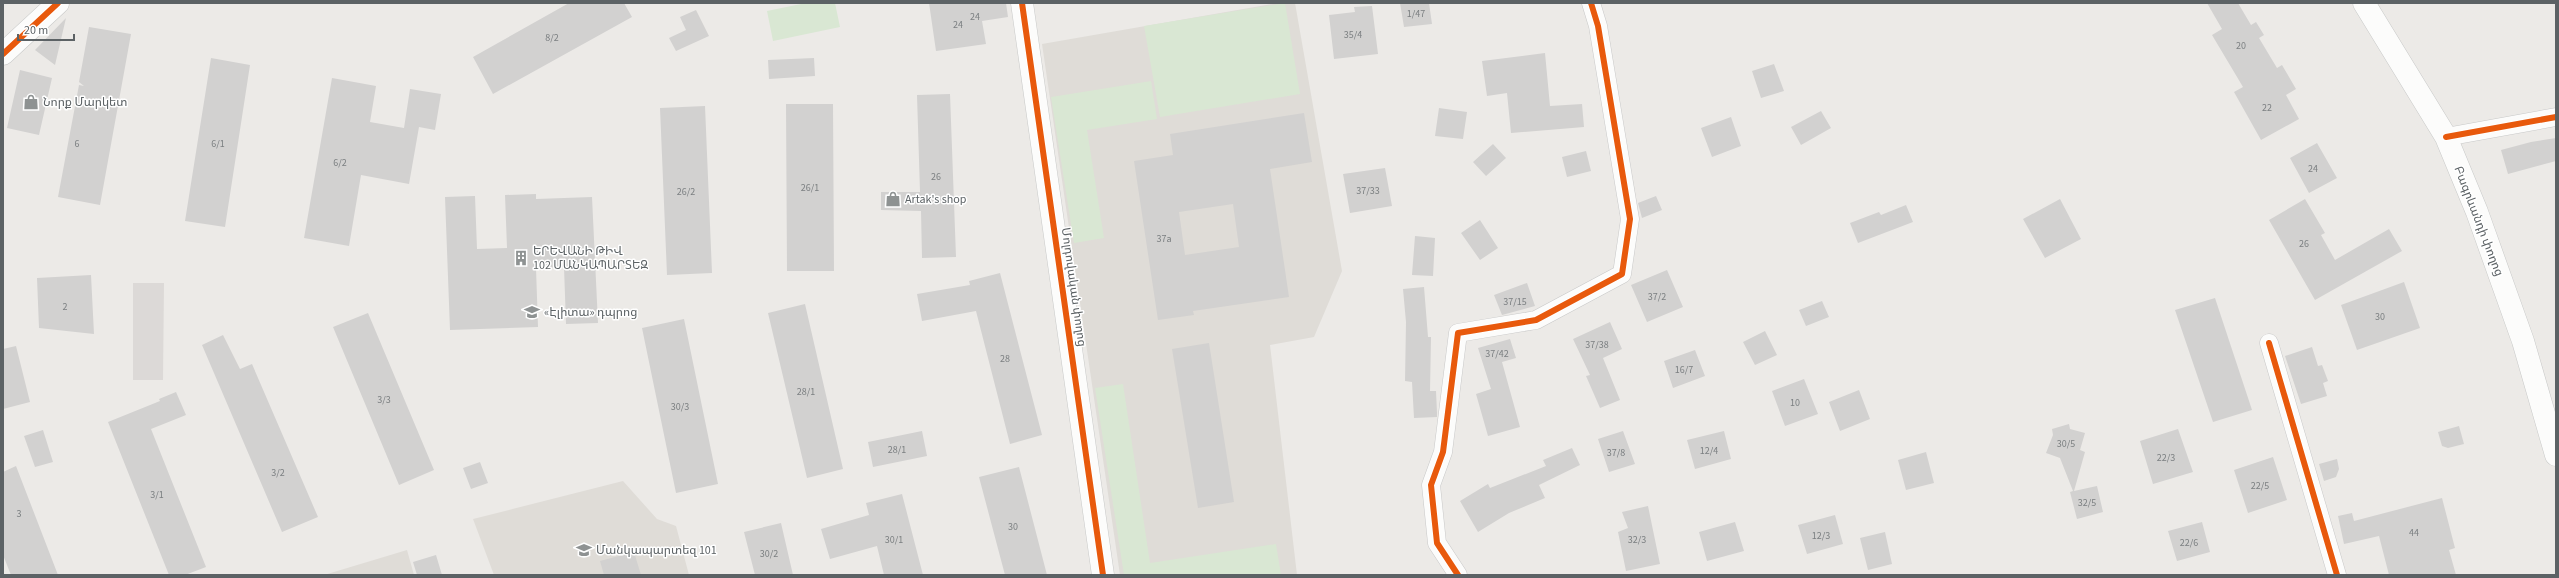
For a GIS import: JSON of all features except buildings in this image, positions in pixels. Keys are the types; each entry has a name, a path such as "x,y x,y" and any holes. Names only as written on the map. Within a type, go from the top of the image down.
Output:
{"street":[{"path":"3,54 58,3"},
{"name":"Մոլդովական փողոց","path":"1022,3 1103,575"},
{"path":"1458,575 1437,543 1431,485 1444,452 1458,333 1536,320 1622,274 1630,219 1598,26 1591,3"},
{"name":"Բագրևանդի փողոց","path":"2364,3 2446,137 2477,212 2523,341 2556,455"},
{"path":"2446,137 2556,117"},
{"path":"2269,343 2337,575"}],"shaded area":[{"path":"1278,3 1295,3 1342,271 1314,337 1270,345 1297,575 1120,575 1042,44"},
{"path":"133,283 164,283 163,380 133,380"},
{"name":"Մանկապարտեզ 101","path":"623,481 657,519 676,526 689,575 494,575 473,519"},
{"path":"407,550 414,575 324,575"}],"green space":[{"path":"806,3 835,3 840,27 773,41 767,11"},
{"path":"1285,3 1300,94 1160,117 1144,26"},
{"path":"1151,81 1157,119 1087,130 1104,238 1074,243 1051,97"},
{"path":"1123,384 1150,563 1276,544 1281,575 1124,575 1095,388"}],"cycle path":[{"path":"3,54 58,3"},
{"path":"1022,3 1103,575"},
{"path":"1458,575 1437,543 1431,485 1443,452 1458,333 1536,320 1622,274 1630,219 1598,26 1591,3"},
{"path":"2446,137 2556,117"},
{"path":"2269,343 2337,575"}],"place":[{"name":"Նորք Մարկետ","path":"31,102"},
{"name":"Artak's shop","path":"893,199"},
{"name":"ԵՐԵՎԱՆԻ ԹԻՎ 102 ՄԱՆԿԱՊԱՐՏԵԶ","path":"521,258"},
{"name":"«Էլիտա» դպրոց","path":"532,312"},
{"name":"Մանկապարտեզ 101","path":"584,550"}]}
